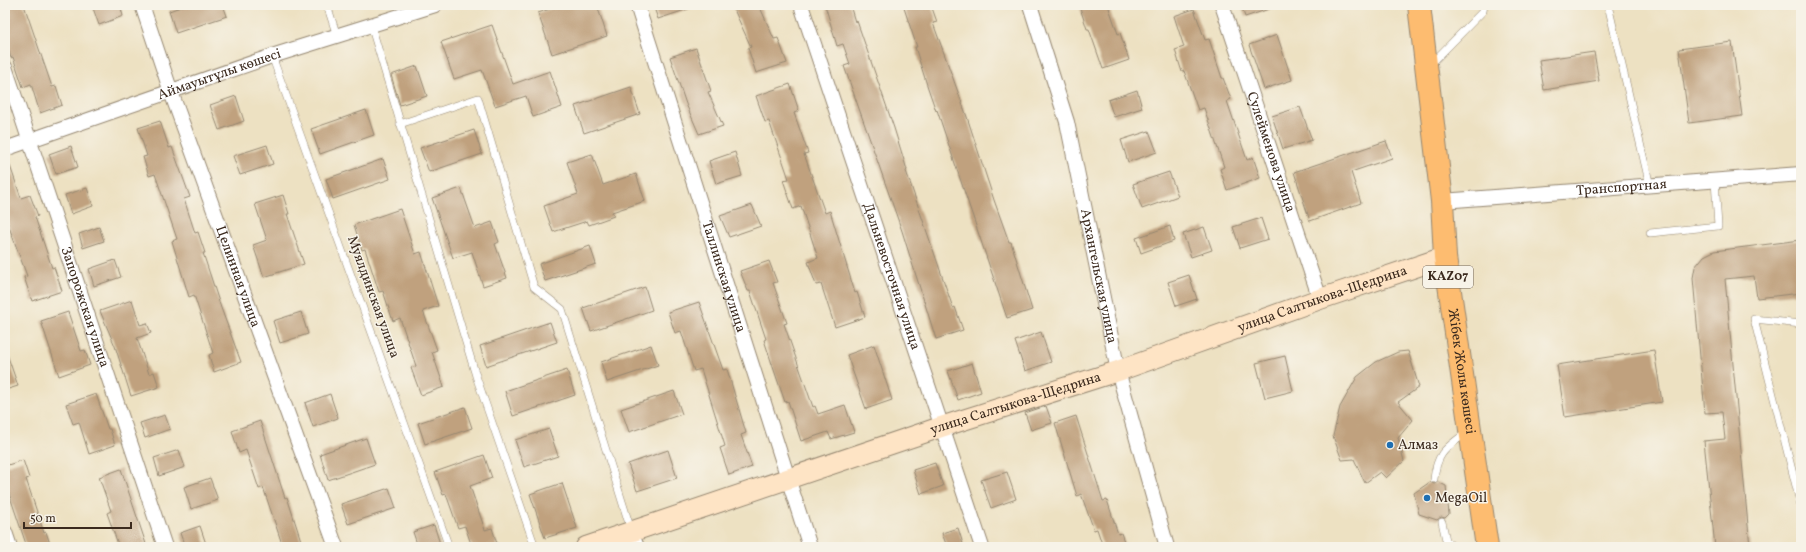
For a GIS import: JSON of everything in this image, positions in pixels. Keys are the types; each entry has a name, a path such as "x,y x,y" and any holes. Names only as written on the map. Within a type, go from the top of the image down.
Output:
{"highway":[{"name":"Жібек Жолы көшесі","path":"1419,5 1442,201 1445,257 1486,547"}],"street":[{"name":"Целинная улица","path":"142,5 171,92 336,547"},
{"name":"Аймауытұлы көшесі","path":"5,149 272,56 434,5"},
{"name":"Таллинская улица","path":"637,5 810,547"},
{"name":"Дальневосточная улица","path":"801,5 982,547"},
{"name":"Архангельская улица","path":"1030,5 1067,122 1118,371 1167,547"},
{"name":"Сулейменова улица","path":"1222,5 1320,299"},
{"name":"Запорожская улица","path":"5,67 165,547"},
{"name":"Транспортная","path":"1442,201 1801,174"},
{"name":"улица Салтыкова-Щедрина","path":"586,547 634,539 789,478 941,427 1118,371 1320,299 1445,257"},
{"path":"5,532 10,547"}],"lane":[{"path":"327,5 337,36"},
{"path":"1426,69 1483,11 1484,5"},
{"path":"1608,5 1650,186"},
{"path":"371,25 476,376 535,547"},
{"name":"Муялдинская улица","path":"272,56 450,547"},
{"path":"400,124 478,98 534,287 562,309 634,539"},
{"path":"1650,233 1718,226 1716,181"},
{"path":"1801,324 1754,319 1801,506"},
{"path":"1434,479 1435,466 1442,452 1469,431"},
{"path":"1442,522 1446,540 1453,547"}],"building":[{"path":"5,5 24,5 52,87 56,86 62,105 40,113 31,84 23,87 5,39"},
{"path":"101,5 120,5 123,16 99,25 93,8"},
{"path":"186,5 223,5 227,16 176,33 169,11"},
{"path":"562,5 597,5 607,36 552,54 538,13"},
{"path":"653,5 694,5 694,7 658,19"},
{"path":"732,5 759,5 774,39 778,38 787,63 756,73 748,48 751,47"},
{"path":"825,5 850,5 855,22 857,21 894,128 907,170 906,171 953,308 955,307 963,330 936,339 902,231 844,66 850,64 843,44 837,46"},
{"path":"903,5 931,5 937,22 933,23 967,117 994,200 1009,242 1011,242 1032,310 1007,318 937,110 936,111 928,88 915,47 917,47"},
{"path":"1079,5 1108,5 1118,34 1120,33 1129,60 1103,69"},
{"path":"1241,5 1274,5 1275,7 1245,17"},
{"path":"1194,9 1205,40 1209,39 1222,78 1231,99 1227,101 1247,160 1253,157 1260,178 1227,190 1220,169 1224,167 1204,108 1198,110 1184,71 1182,72 1175,50 1184,47 1174,16"},
{"path":"492,25 513,84 550,71 562,107 533,117 526,96 495,106 482,70 454,79 441,42"},
{"path":"1277,35 1292,80 1264,89 1249,45"},
{"path":"1732,42 1742,116 1689,123 1679,49"},
{"path":"696,48 711,91 708,92 723,126 699,134 686,104 670,57"},
{"path":"1594,52 1599,81 1544,90 1539,60"},
{"path":"417,66 427,96 400,105 391,75"},
{"path":"790,84 799,111 794,113 808,153 804,154 825,213 830,211 855,293 857,292 865,317 835,327 821,284 816,285 808,262 818,258 801,206 793,209 783,180 789,179 769,121 765,122 756,96"},
{"path":"631,87 640,114 584,133 575,106"},
{"path":"1137,90 1142,108 1114,117 1108,100"},
{"path":"236,96 244,121 219,130 210,105"},
{"path":"1300,107 1312,140 1283,149 1272,116"},
{"path":"366,110 374,135 320,154 311,129"},
{"path":"160,121 169,148 172,147 190,197 184,199 195,233 198,232 205,253 203,253 221,308 241,362 214,372 209,355 213,353 194,295 189,297 172,241 177,239 155,174 149,176 143,157 147,156 138,128"},
{"path":"474,130 482,154 429,172 420,148"},
{"path":"1149,131 1157,152 1128,162 1121,140"},
{"path":"1386,141 1392,158 1351,172 1361,203 1310,221 1294,172"},
{"path":"267,145 273,164 240,175 233,156"},
{"path":"71,146 78,167 56,174 49,154"},
{"path":"735,152 742,176 716,184 709,161"},
{"path":"592,154 603,185 636,174 645,201 612,212 614,216 589,225 587,221 553,232 544,206 578,194 567,162"},
{"path":"5,157 7,157 21,198 30,195 38,216 35,217 52,268 54,267 62,291 32,301 24,277 27,276 5,216"},
{"path":"383,159 390,179 333,199 326,179"},
{"path":"1169,172 1178,196 1142,209 1133,184"},
{"path":"87,188 93,206 71,214 65,195"},
{"path":"461,188 475,228 492,222 499,242 495,244 507,278 483,286 472,252 453,258 432,198"},
{"path":"283,195 289,214 287,214 304,264 264,277 253,245 267,240 255,204"},
{"path":"752,205 761,226 729,237 720,216"},
{"path":"400,209 415,254 421,252 438,306 423,311 437,350 432,352 444,387 421,395 411,368 416,366 400,318 393,321 383,291 379,292 365,249 362,250 354,225"},
{"path":"1261,218 1268,239 1240,248 1233,227"},
{"path":"1170,226 1174,241 1141,253 1136,238"},
{"path":"99,227 104,241 83,248 79,234"},
{"path":"1204,227 1212,250 1191,257 1183,234"},
{"path":"1801,240 1801,293 1757,298 1754,276 1725,279 1750,547 1715,547 1704,441 1725,439 1722,412 1705,413 1693,278 1695,267 1704,256 1714,251"},
{"path":"590,246 596,264 545,281 539,264"},
{"path":"115,260 121,277 94,286 89,269"},
{"path":"769,261 777,282 773,283 787,323 784,324 813,407 815,406 818,414 845,405 854,432 831,439 828,432 801,441 788,401 785,402 773,367 764,340 766,339 750,291 748,291 740,271"},
{"path":"1189,275 1197,299 1176,306 1168,282"},
{"path":"645,287 652,310 591,331 583,308"},
{"path":"132,300 140,325 147,323 151,333 137,338 149,374 154,372 159,387 131,396 115,346 100,311"},
{"path":"699,302 723,370 727,369 746,433 741,435 752,467 729,475 720,448 725,446 701,369 694,371 681,331 675,333 668,312"},
{"path":"68,312 81,351 85,350 90,365 59,376 41,321"},
{"path":"301,312 308,334 280,343 273,321"},
{"path":"550,322 557,342 486,366 480,346"},
{"path":"1041,332 1051,362 1025,371 1015,341"},
{"path":"651,345 658,365 607,382 601,362"},
{"path":"874,345 892,400 866,409 847,355"},
{"path":"1654,350 1662,402 1565,417 1557,365"},
{"path":"1408,351 1419,387 1398,402 1413,420 1398,438 1404,461 1386,478 1380,472 1365,483 1354,459 1342,460 1333,436 1340,407 1357,377 1376,362 1398,352"},
{"path":"5,354 7,354 18,386 5,390"},
{"path":"1285,356 1293,391 1265,398 1256,363"},
{"path":"972,363 981,392 958,400 948,371"},
{"path":"567,370 575,395 513,416 505,391"},
{"path":"674,391 682,414 629,432 621,409"},
{"path":"96,394 115,445 89,454 79,422 73,424 66,404"},
{"path":"330,394 338,418 313,427 305,403"},
{"path":"1046,406 1052,423 1031,430 1025,413"},
{"path":"465,407 472,428 425,444 418,423"},
{"path":"165,415 170,429 145,438 140,423"},
{"path":"1076,416 1103,501 1107,500 1118,534 1121,533 1126,547 1103,547 1097,529 1094,530 1081,494 1077,496 1055,423"},
{"path":"260,421 285,498 287,497 303,547 283,547 263,487 259,489 246,450 239,453 232,431"},
{"path":"549,429 558,456 524,467 515,440"},
{"path":"366,438 375,464 328,480 320,454"},
{"path":"179,450 185,467 159,476 154,458"},
{"path":"668,450 677,478 637,491 628,464"},
{"path":"484,455 492,478 470,486 485,530 492,528 498,547 472,547 465,526 458,528 446,494 443,495 435,472"},
{"path":"23,460 29,478 26,479 44,533 46,532 51,547 27,547 5,482 5,466"},
{"path":"935,463 943,486 921,494 913,470"},
{"path":"121,469 147,547 119,547 107,513 111,511 99,477"},
{"path":"1007,472 1016,499 991,508 981,480"},
{"path":"210,478 218,500 191,509 184,487"},
{"path":"1430,482 1434,484 1438,482 1446,486 1449,514 1445,518 1441,517 1437,520 1419,514 1414,493"},
{"path":"562,483 577,528 545,538 530,494"},
{"path":"389,488 396,508 348,524 341,504"},
{"path":"434,525 441,547 418,547 413,532"},
{"path":"200,526 207,547 185,547 180,533"},
{"path":"958,528 964,547 947,547 942,533"}],"place":[{"name":"Алмаз","path":"1390,445"},
{"name":"MegaOil","path":"1427,498"}]}
